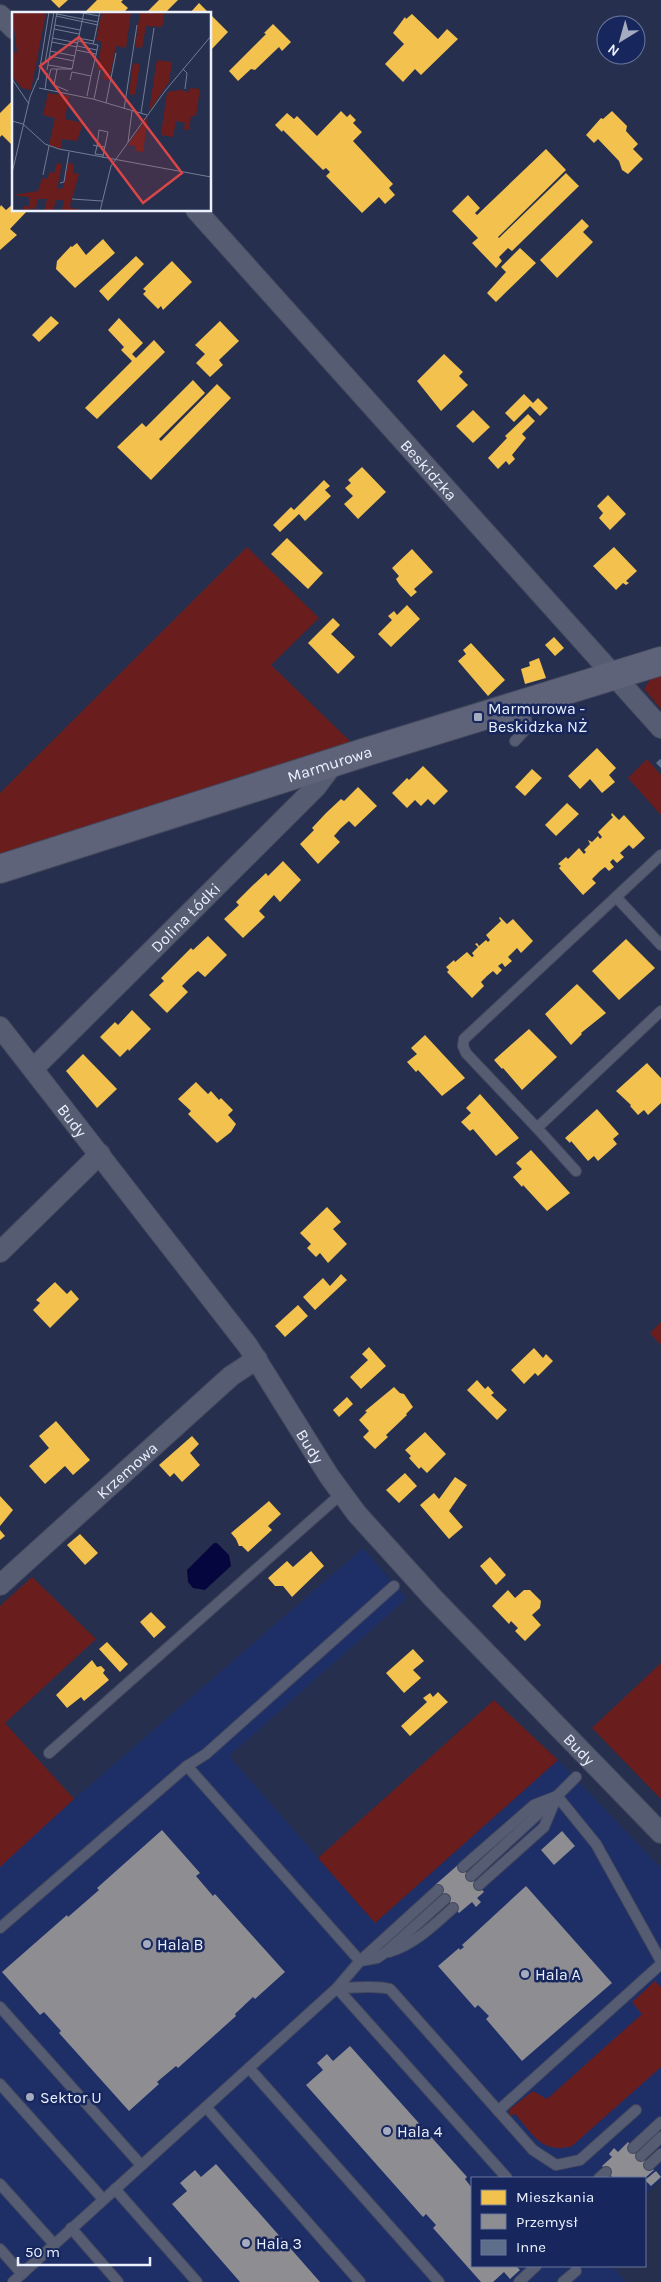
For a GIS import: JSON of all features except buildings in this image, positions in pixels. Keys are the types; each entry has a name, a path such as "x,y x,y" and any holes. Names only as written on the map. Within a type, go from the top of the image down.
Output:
{"street":[{"path":"0,15 12,27"},
{"name":"Beskidzka","path":"197,211 661,728"},
{"name":"Marmurowa","path":"0,869 661,661"},
{"name":"Dolina Łódki","path":"33,1069 316,787 334,763"},
{"name":"Budy","path":"0,1027 257,1359 341,1494 357,1514 434,1599 661,1833"},
{"path":"0,1252 100,1154"},
{"name":"Krzemowa","path":"0,1585 231,1376 257,1359"}],"lane":[{"path":"515,741 528,727 521,704"},
{"path":"576,1171 466,1053 463,1046 464,1039 661,855"},
{"path":"616,897 661,945"},
{"path":"536,1128 661,1011"},
{"path":"49,1753 341,1494"},
{"path":"0,1928 187,1766 206,1754 394,1586"},
{"path":"187,1766 360,1961"},
{"path":"471,1876 576,1777"},
{"path":"498,2111 661,1962 596,1844 557,1796"},
{"path":"463,1867 534,1805 557,1796"},
{"path":"479,1885 544,1827 557,1796"},
{"path":"13,2282 70,2228 337,1988 360,1961 438,1890"},
{"path":"360,1961 377,1958 386,1952 445,1899"},
{"path":"386,1952 404,1947 422,1936 453,1908"},
{"path":"337,1988 363,1989 381,1986 390,1989 533,2150 556,2164 580,2160 636,2110"},
{"path":"337,1988 506,2177"},
{"path":"0,2007 141,2165"},
{"path":"249,2068 439,2282"},
{"path":"0,2084 103,2199"},
{"path":"206,2107 360,2282"},
{"path":"633,2148 661,2122"},
{"path":"641,2156 661,2137"},
{"path":"649,2165 661,2154"},
{"path":"0,2184 54,2244"},
{"path":"115,2189 197,2282"},
{"path":"70,2228 118,2282"},
{"path":"0,2250 22,2274"},
{"path":"519,2282 535,2267"},
{"path":"564,2282 576,2270"}],"shaded area":[{"path":"247,547 319,618 271,665 353,744 0,855 0,793"},
{"path":"661,674 661,709 644,689 651,678"},
{"path":"647,759 661,775 661,815 628,778"},
{"path":"661,1322 661,1345 650,1333"},
{"path":"214,1543 217,1543 229,1555 231,1566 205,1590 193,1588 188,1582 187,1570"},
{"path":"363,1548 407,1598 229,1756 375,1923 558,1760 661,1868 661,2180 646,2194 646,2177 471,2177 471,2267 614,2267 626,2282 0,2282 0,1866 74,1799"},
{"path":"32,1577 96,1639 5,1723 74,1799 0,1867 0,1606"},
{"path":"661,1663 661,1799 592,1728"},
{"path":"494,1700 558,1760 375,1923 318,1858"},
{"path":"655,1981 661,1987 661,2067 572,2146 562,2148 545,2145 533,2135 515,2114 510,2116 510,2109 533,2091 547,2099 642,2014 632,2002"}],"place":[{"name":"Marmurowa - Beskidzka NŻ","path":"478,717"},
{"name":"Hala B","path":"147,1944"},
{"name":"Hala A","path":"525,1974"},
{"name":"Sektor U","path":"30,2097"},
{"name":"Hala 4","path":"387,2131"},
{"name":"Hala 3","path":"246,2243"}]}
